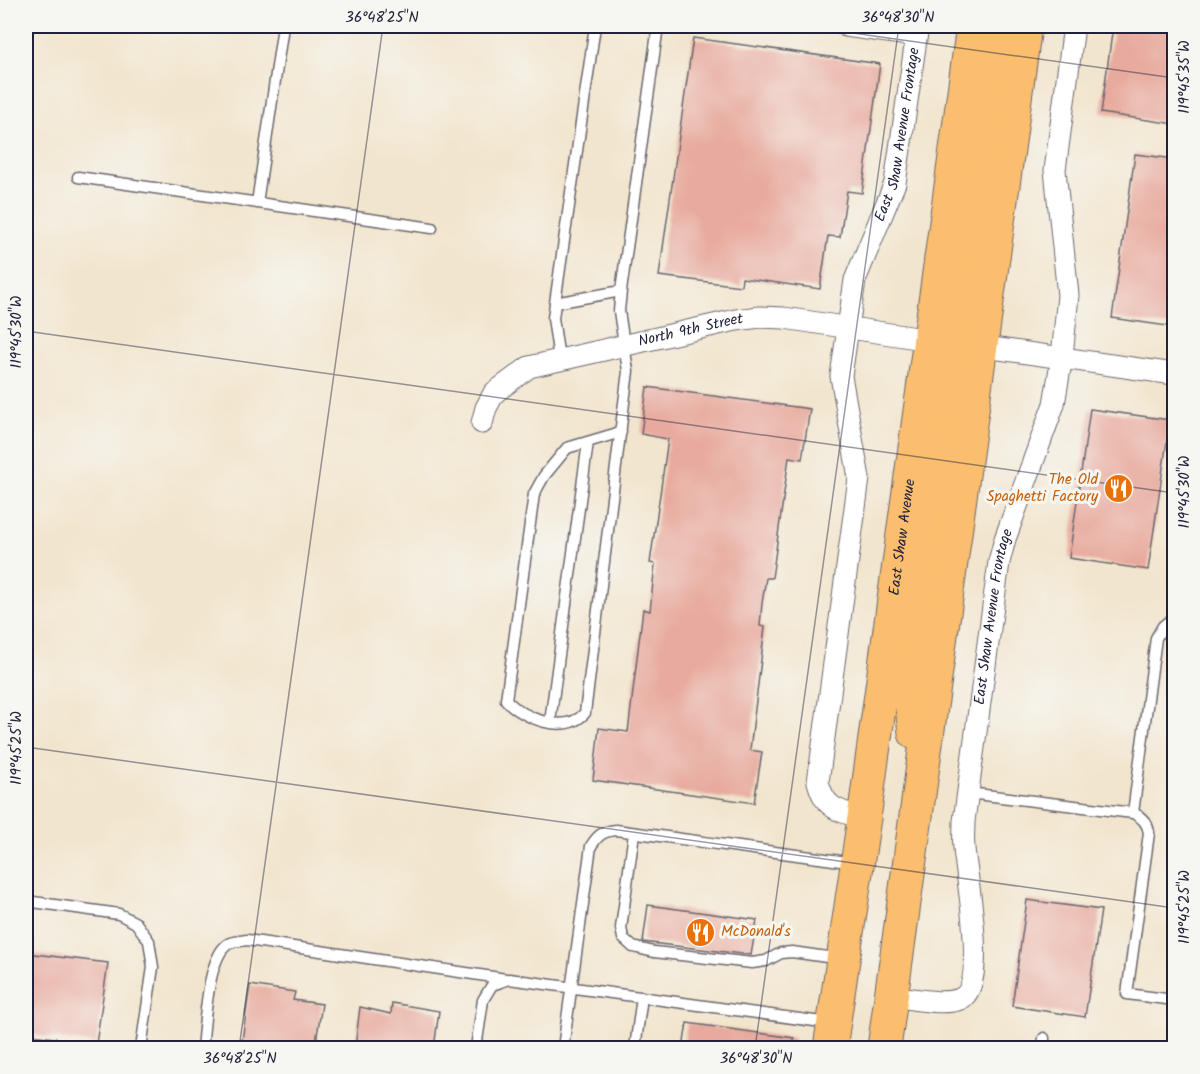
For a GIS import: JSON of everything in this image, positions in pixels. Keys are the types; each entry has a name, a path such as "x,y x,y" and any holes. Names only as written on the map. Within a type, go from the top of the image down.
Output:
{"main road":[{"name":"East Shaw Avenue","path":"832,1036 858,863 973,26"},
{"path":"978,346 967,340 962,332 958,323 958,309 998,26"},
{"path":"884,1048 921,786 978,346 1025,26"},
{"path":"921,786 909,681 952,374 949,360 943,349 930,340"}],"street":[{"path":"846,26 917,31"},
{"name":"East Shaw Avenue Frontage","path":"891,996 940,1002 962,999 971,986 975,966 975,946 964,846 964,821 999,562 1005,539 1054,404 1062,357 1068,295 1055,170 1074,26"},
{"name":"East Shaw Avenue Frontage","path":"864,818 836,810 820,793 818,782 859,478 841,376 855,280 895,183 917,31"},
{"name":"North 9th Street","path":"482,423 486,408 494,393 529,367 626,344 759,317 784,318 930,340"},
{"path":"978,346 1174,374"}],"lane":[{"path":"257,203 283,26"},
{"path":"559,359 553,318 595,26"},
{"path":"621,432 567,448 544,476 534,494 506,700 514,709 526,716 563,725 578,721 585,713 621,432 628,371 626,344 619,311 621,291 658,26"},
{"path":"78,177 432,228"},
{"path":"555,303 621,291"},
{"path":"550,722 588,442"},
{"path":"1133,813 1156,638 1163,626 1174,617"},
{"path":"968,793 1133,813 1140,816 1149,833 1127,994 1174,1000"},
{"path":"563,1048 591,846 597,836 606,831 634,832 858,863"},
{"path":"634,832 621,927 623,938 633,948 752,963 766,961 781,953 792,952 843,959"},
{"path":"26,902 119,914 136,923 149,941 153,967 141,1048"},
{"path":"202,1048 213,969 221,951 230,943 247,940 642,997 832,1036"},
{"path":"476,1048 483,1000 492,985 509,979"},
{"path":"635,1048 642,997"}],"building":[{"path":"1113,26 1174,26 1174,124 1101,113"},
{"path":"693,38 880,64 862,193 847,191 840,237 828,236 820,289 742,278 741,286 659,276"},
{"path":"1135,154 1174,159 1174,327 1112,318"},
{"path":"647,387 810,409 802,459 789,457 772,578 766,578 762,603 760,626 765,627 750,750 762,752 754,803 593,780 599,728 628,732 643,609 650,611 655,564 650,563 668,439 641,434"},
{"name":"The Old Spaghetti Factory","path":"1090,409 1170,420 1148,570 1069,558"},
{"path":"1027,900 1101,910 1085,1017 1012,1006"},
{"name":"McDonald's","path":"648,905 757,920 751,955 643,942"},
{"path":"26,953 108,963 96,1044 26,1034"},
{"path":"250,985 295,992 293,1000 322,1004 315,1048 241,1048"},
{"path":"392,1003 439,1011 434,1048 355,1048 360,1007 391,1014"},
{"path":"687,1023 794,1038 793,1048 683,1048"}],"place":[{"name":"The Old Spaghetti Factory","path":"1119,489"},
{"name":"McDonald's","path":"700,932"}]}
